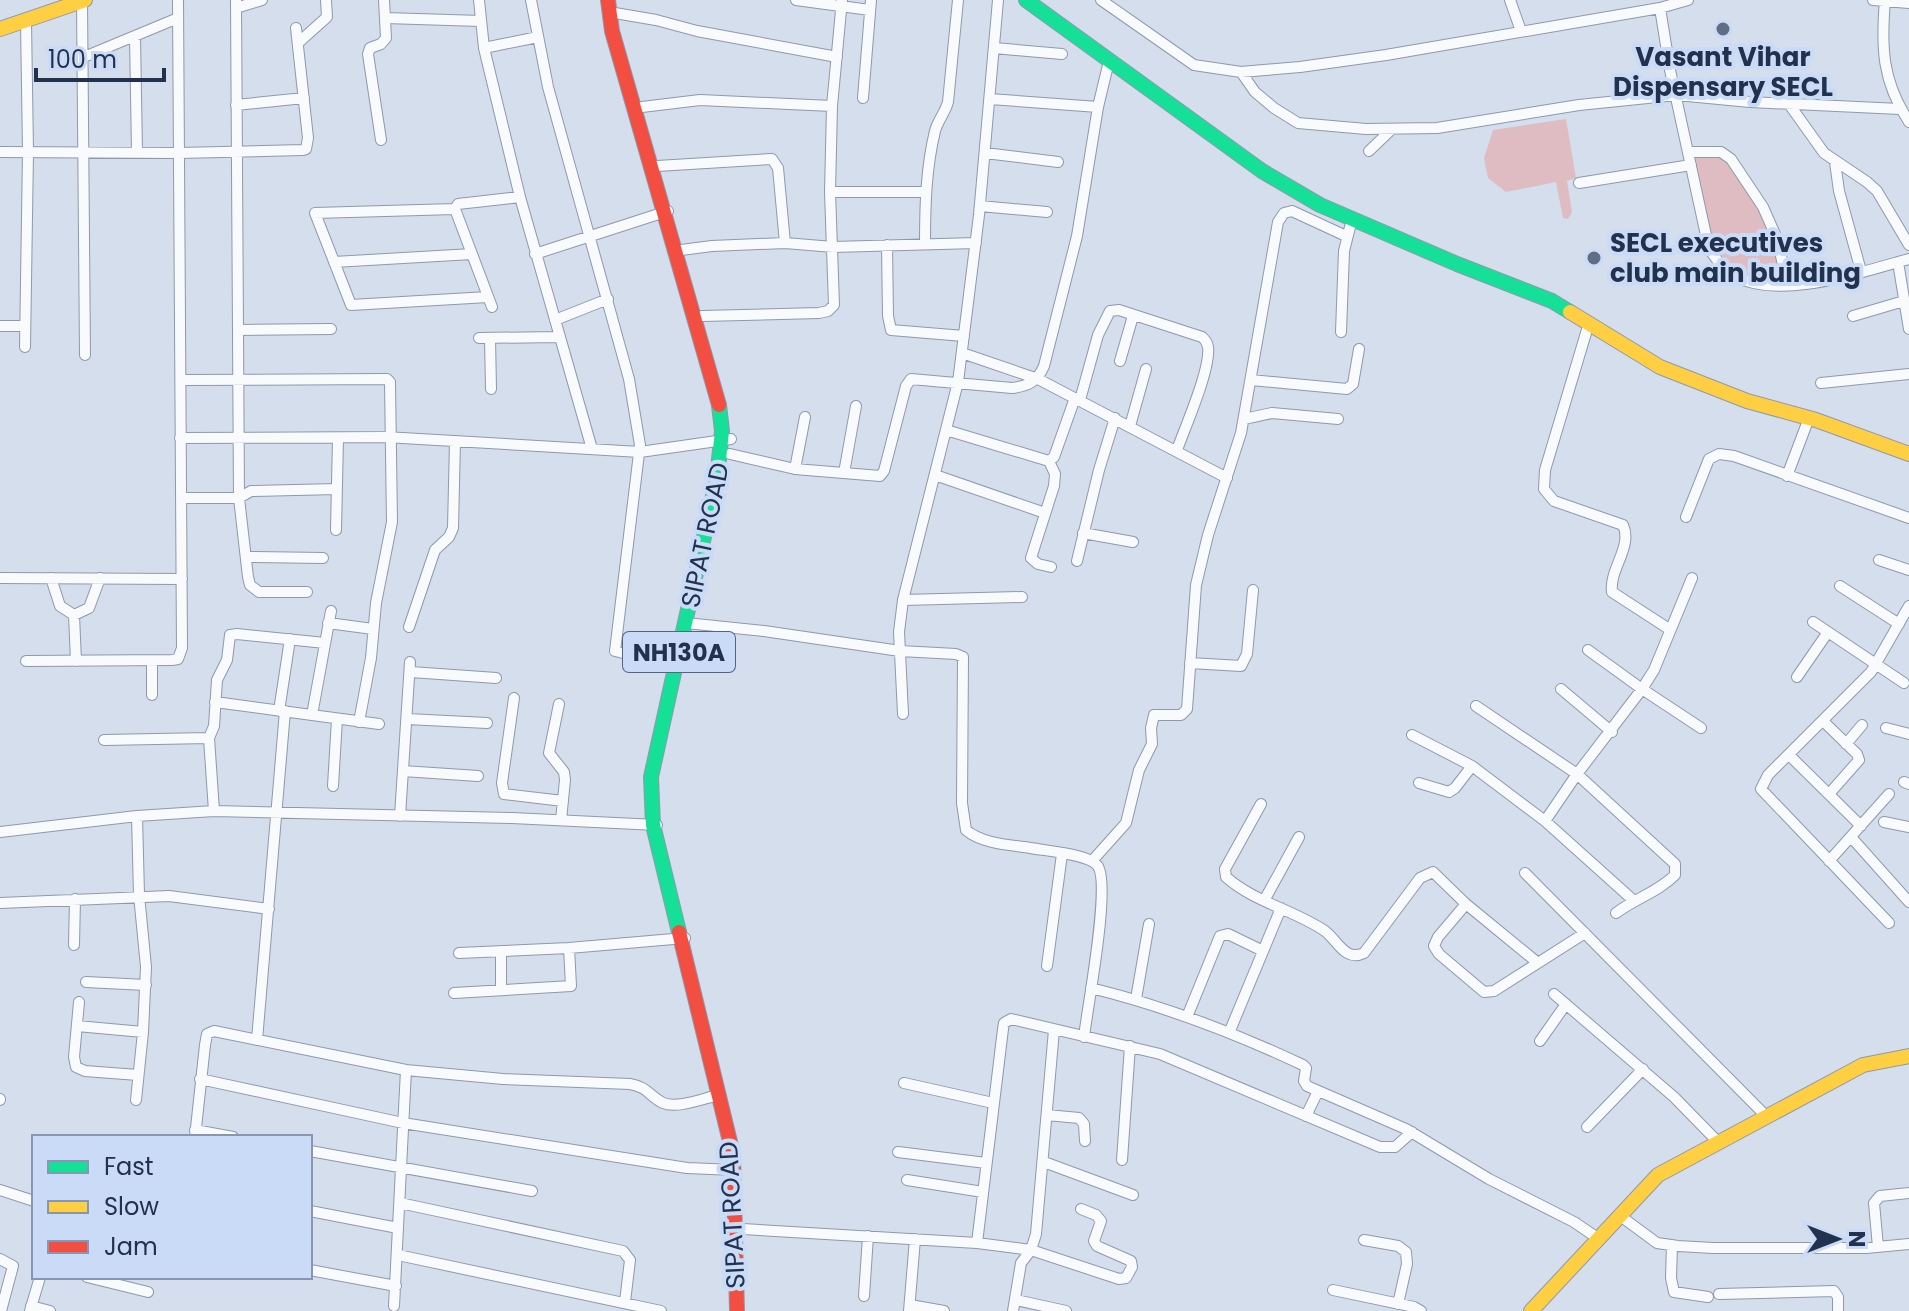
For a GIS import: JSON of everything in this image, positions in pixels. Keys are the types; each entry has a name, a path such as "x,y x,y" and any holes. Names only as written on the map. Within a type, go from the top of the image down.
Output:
{"main road":[{"path":"1026,0 1262,171 1320,205 1552,301 1660,367 1747,401 1809,418 1909,454"},
{"path":"0,29 84,1"},
{"name":"SIPAT ROAD","path":"612,6 642,107 666,212 702,316 726,402 728,444 704,584 676,666 655,749 649,800 684,938 735,1170 737,1311"},
{"name":"SIPAT ROAD","path":"612,6 728,444"},
{"name":"SIPAT ROAD","path":"656,825 659,765 690,623"},
{"name":"SIPAT ROAD","path":"684,938 729,1099 742,1179 744,1311"},
{"path":"1531,1311 1658,1175 1863,1065 1909,1056"}],"street":[{"path":"26,661 152,661 178,659 181,654 178,0"},
{"path":"262,0 236,4 239,498 248,577 253,589 259,592 307,592"},
{"path":"298,43 327,17 326,0"},
{"path":"381,140 368,54 370,48 384,42 384,0"},
{"path":"479,0 484,48 520,197 592,449"},
{"path":"531,0 548,87 629,379 640,452 615,651 676,666"},
{"path":"796,0 870,5 863,98"},
{"path":"925,244 925,192 936,129 948,102 958,0"},
{"path":"903,714 899,632 903,600 958,382 980,206 998,0"},
{"path":"1101,0 1194,65 1241,72 1372,57 1660,8 1688,0"},
{"path":"1510,0 1521,31"},
{"path":"1873,0 1909,3"},
{"path":"1885,0 1881,41 1887,74 1900,109 1909,122"},
{"path":"84,1 82,151 85,355"},
{"path":"702,316 832,309 832,106 841,3"},
{"path":"612,6 697,31 837,57"},
{"path":"1660,8 1709,249 1723,268 1734,276 1760,284 1804,285 1903,261 1904,301 1909,329"},
{"path":"84,57 178,18"},
{"path":"385,18 481,21"},
{"path":"25,347 28,152 26,21"},
{"path":"0,152 178,153 306,149 296,28"},
{"path":"135,37 137,152"},
{"path":"484,48 538,37"},
{"path":"994,48 1062,54"},
{"path":"180,438 390,437 640,452 728,444 795,469 871,477 882,474 906,386 911,379 1012,388 1026,386 1038,379 1077,236 1098,107 1109,61"},
{"path":"1241,72 1243,90"},
{"path":"1241,72 1255,92 1298,123 1340,128 1437,128 1579,105 1677,95 1900,109"},
{"path":"236,105 304,98"},
{"path":"990,99 1098,107"},
{"path":"642,107 700,100 832,106"},
{"path":"1789,104 1811,138 1835,162 1877,191 1909,245"},
{"path":"1369,151 1392,129"},
{"path":"1688,152 1721,152 1731,159 1763,207 1778,241 1787,285"},
{"path":"985,153 1058,162"},
{"path":"657,166 772,159 778,168 785,243"},
{"path":"1835,162 1839,191 1861,271"},
{"path":"1579,183 1691,165"},
{"path":"830,192 925,192"},
{"path":"455,209 458,204 520,197"},
{"path":"980,206 1047,212"},
{"path":"455,209 490,302 351,305 315,213 455,209"},
{"path":"1092,861 1126,823 1139,770 1152,744 1154,715 1181,715 1187,709 1196,585 1244,419 1281,216 1292,211 1346,236"},
{"path":"535,254 666,212"},
{"path":"1341,332 1346,236 1352,219"},
{"path":"681,250 785,243 833,247 976,243"},
{"path":"887,245 891,330 964,336"},
{"path":"334,262 472,254"},
{"path":"555,320 608,299"},
{"path":"1853,316 1904,301"},
{"path":"1049,461 1054,457 1077,399 1098,335 1107,315 1116,309 1194,334 1207,342 1208,354 1200,387 1177,450"},
{"path":"1120,361 1133,316"},
{"path":"1589,323 1545,470 1544,489 1554,501 1623,525 1626,538 1611,584 1612,592 1669,629"},
{"path":"0,326 25,326"},
{"path":"238,330 331,329"},
{"path":"491,389 484,338 559,337"},
{"path":"1251,380 1347,389 1353,384 1359,349"},
{"path":"962,353 1038,379 1227,478"},
{"path":"1130,426 1146,369"},
{"path":"1821,383 1909,374"},
{"path":"181,380 387,379 390,382 392,522 359,722"},
{"path":"844,473 856,406"},
{"path":"1244,419 1272,413 1338,419"},
{"path":"795,469 805,417"},
{"path":"1077,561 1115,418"},
{"path":"1787,476 1809,418"},
{"path":"946,430 1049,461"},
{"path":"336,530 338,438"},
{"path":"409,627 435,550 449,537 453,528 455,441"},
{"path":"1686,517 1706,466 1714,455 1734,456 1909,518"},
{"path":"1049,461 1055,479 1031,558 1038,564 1051,567"},
{"path":"935,475 1045,513"},
{"path":"181,498 239,498 251,491 337,489"},
{"path":"1083,533 1133,542"},
{"path":"247,557 323,558"},
{"path":"1879,560 1909,570"},
{"path":"0,578 182,579"},
{"path":"51,578 60,606 74,615"},
{"path":"74,615 89,608 100,578"},
{"path":"1545,821 1654,670 1692,578"},
{"path":"1840,586 1899,624"},
{"path":"1190,663 1241,666 1247,654 1253,590"},
{"path":"903,600 1022,597"},
{"path":"1889,923 1763,793 1763,781 1875,665 1909,606"},
{"path":"312,715 331,611"},
{"path":"74,615 76,661"},
{"path":"1813,622 1904,683"},
{"path":"328,623 373,629"},
{"path":"690,623 900,651 956,654 964,661 962,803 966,830 975,836 1002,843 1092,861 1098,865 1103,878 1084,1037"},
{"path":"1797,677 1828,632"},
{"path":"214,811 209,738 214,726 217,680 227,660 230,635 325,643"},
{"path":"257,1040 290,639"},
{"path":"1588,650 1701,728"},
{"path":"152,661 152,695"},
{"path":"400,816 410,667 496,678"},
{"path":"1561,689 1612,732"},
{"path":"514,698 502,783 504,794 563,801"},
{"path":"215,702 379,724"},
{"path":"559,704 549,753 564,772 561,820"},
{"path":"1476,706 1577,774 1677,868 1675,875 1662,888 1633,900 1616,913"},
{"path":"333,786 337,719"},
{"path":"407,719 487,723"},
{"path":"1823,721 1857,754 1859,760 1829,794"},
{"path":"1846,744 1862,725"},
{"path":"1886,728 1909,734"},
{"path":"1412,735 1472,766 1545,821 1633,900"},
{"path":"104,740 209,738"},
{"path":"1789,755 1861,826"},
{"path":"1419,783 1449,792 1472,766"},
{"path":"403,771 478,776"},
{"path":"1829,861 1889,794"},
{"path":"1261,804 1224,874 1231,882 1323,930 1345,952 1364,953 1424,875 1433,872 1466,904 1538,963"},
{"path":"0,832 137,816 214,811 656,825"},
{"path":"136,1100 146,985 137,816"},
{"path":"1884,822 1909,827"},
{"path":"1265,899 1299,837"},
{"path":"1851,837 1909,902"},
{"path":"1047,966 1062,854"},
{"path":"1525,873 1766,1116"},
{"path":"0,903 139,895 269,909"},
{"path":"74,945 75,899"},
{"path":"1466,904 1434,946 1439,954 1484,992 1494,991 1585,933"},
{"path":"1229,1033 1281,908"},
{"path":"1136,999 1149,924"},
{"path":"1187,1017 1220,936 1228,934 1263,951"},
{"path":"459,953 684,938"},
{"path":"454,993 571,986 569,948"},
{"path":"501,951 501,990"},
{"path":"86,982 146,985"},
{"path":"1091,988 1136,999 1187,1017 1305,1066 1305,1084 1412,1132 1489,1179 1574,1222 1599,1239"},
{"path":"1554,994 1643,1069 1718,1142"},
{"path":"79,1002 74,1057 76,1067 85,1071 138,1075"},
{"path":"1540,1041 1566,1004"},
{"path":"977,1243 1004,1023 1011,1019 1160,1054 1380,1147 1395,1147 1412,1132"},
{"path":"77,1026 143,1032"},
{"path":"1054,1030 1036,1234 1031,1250 1021,1263 1014,1306 1066,1311"},
{"path":"195,1134 200,1079 209,1032 406,1070 503,1079 630,1084 643,1087 660,1101 670,1104 719,1095"},
{"path":"1122,1160 1130,1046"},
{"path":"1587,1127 1643,1069"},
{"path":"394,1306 406,1070"},
{"path":"200,1079 403,1123 687,1168 735,1170"},
{"path":"904,1083 993,1103"},
{"path":"1306,1116 1318,1091"},
{"path":"1047,1115 1079,1118 1084,1124 1085,1141"},
{"path":"312,1151 532,1191"},
{"path":"898,1152 986,1163"},
{"path":"1044,1162 1133,1195"},
{"path":"907,1180 983,1192"},
{"path":"0,1190 32,1200"},
{"path":"1878,1247 1874,1203 1880,1196 1909,1193"},
{"path":"400,1203 623,1251 630,1260 625,1302"},
{"path":"743,1229 977,1243 1031,1250 1119,1279 1126,1278 1132,1267 1131,1261 1095,1244 1101,1221 1096,1215 1081,1209"},
{"path":"312,1211 398,1228"},
{"path":"1619,1215 1650,1239 1672,1245 1713,1248 1909,1244"},
{"path":"864,1296 868,1236"},
{"path":"915,1239 910,1308 944,1311"},
{"path":"1364,1240 1398,1246 1406,1252 1407,1264 1398,1304"},
{"path":"1672,1245 1671,1278 1674,1292 1713,1295 1831,1291 1837,1294 1838,1311"},
{"path":"398,1255 661,1311"},
{"path":"0,1259 13,1266 1,1311"},
{"path":"312,1270 396,1286"},
{"path":"39,1279 30,1308 50,1311"},
{"path":"95,1279 148,1292"},
{"path":"1333,1290 1421,1311"}],"shaded area":[{"path":"1566,119 1576,178 1567,181 1572,212 1568,219 1563,218 1556,182 1506,192 1488,178 1484,158 1493,130"},
{"path":"1688,152 1721,152 1763,207 1786,284 1734,276 1715,258"}],"traffic: fast":[{"path":"1026,0 1262,171 1320,205 1552,301 1570,312"},
{"path":"679,932 653,825 651,777 717,478 722,431 719,405"}],"traffic: slow":[{"path":"0,29 85,0"},
{"path":"1570,312 1660,367 1747,401 1816,420 1909,454"},
{"path":"1531,1311 1658,1175 1863,1065 1909,1056"}],"traffic: jam":[{"path":"608,0 612,31 719,405"},
{"path":"679,932 733,1154 737,1311"}],"place":[{"name":"Vasant Vihar Dispensary SECL","path":"1723,29"},
{"name":"SECL executives club main building","path":"1594,258"}]}
